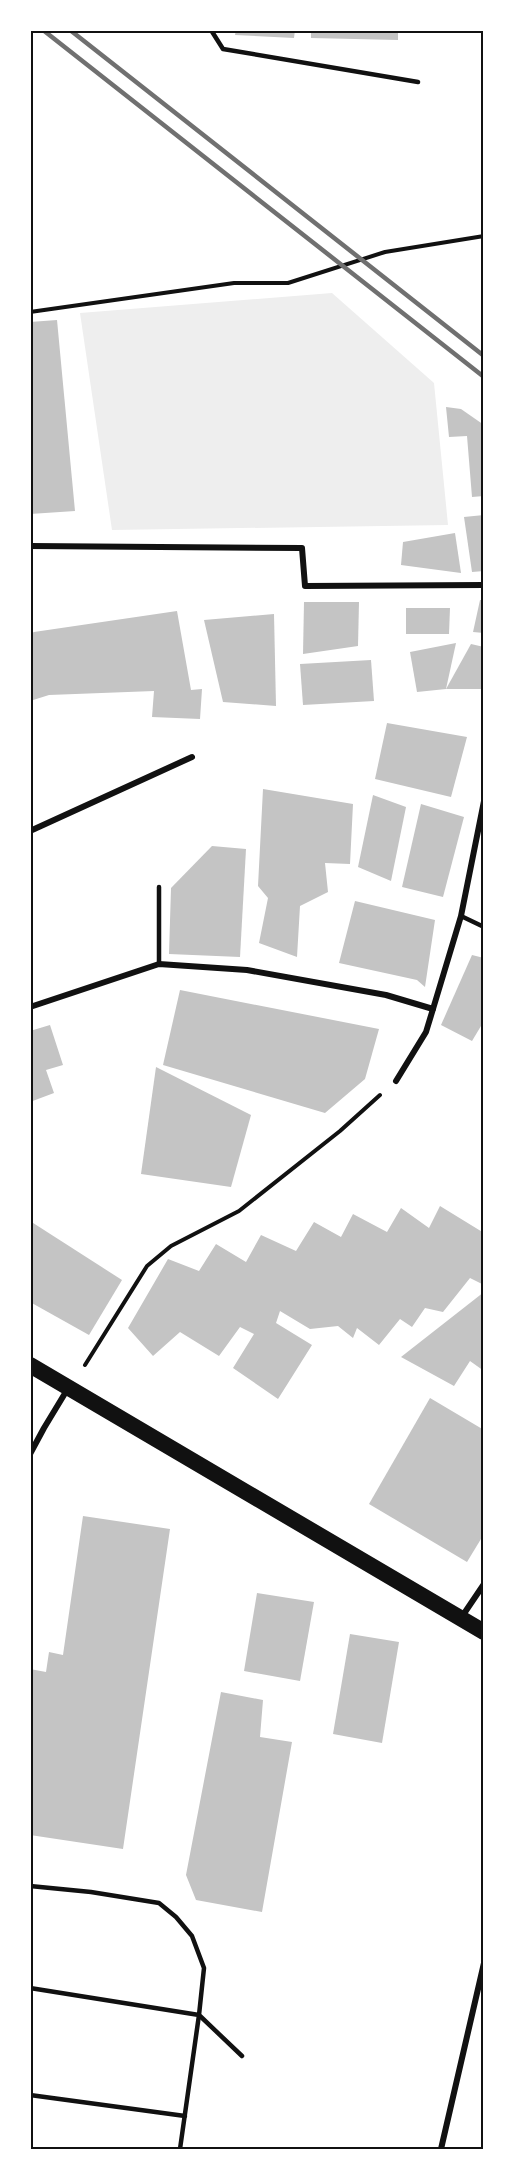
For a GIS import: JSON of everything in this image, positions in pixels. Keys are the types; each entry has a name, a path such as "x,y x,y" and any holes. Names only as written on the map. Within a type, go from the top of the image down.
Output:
{"highway":[{"path":"30,1365 484,1632"}],"street":[{"path":"30,546 302,548 305,586 484,585"},
{"path":"30,831 192,757"},
{"path":"396,1081 426,1032 461,916 484,801"},
{"path":"30,1007 159,964 247,970 386,995 433,1009"},
{"path":"30,1454 69,1388"},
{"path":"461,1618 484,1584"},
{"path":"441,2149 484,1963"}],"lane":[{"path":"211,30 223,49 418,82"},
{"path":"159,886 159,964"},
{"path":"461,916 484,927"},
{"path":"30,1886 91,1892 159,1903 176,1917 192,1936 204,1968 200,2015 180,2149"},
{"path":"30,1988 200,2015 242,2056"},
{"path":"30,2095 185,2116"}],"path":[{"path":"30,312 234,283 288,283 385,252 484,236"},
{"path":"69,1388 147,1266 171,1246 239,1210 340,1131 396,1081"}],"shaded area":[{"path":"332,293 434,383 448,525 112,530 80,313"}],"building":[{"path":"236,30 295,30 294,38 235,35"},
{"path":"311,30 398,30 398,40 311,38"},
{"path":"57,320 75,511 30,514 30,322"},
{"path":"446,407 461,409 484,425 484,496 472,497 467,436 449,437"},
{"path":"484,515 484,571 472,572 464,517"},
{"path":"455,533 461,573 401,565 403,542"},
{"path":"480,600 484,600 484,633 473,632"},
{"path":"304,602 359,602 358,646 303,654"},
{"path":"406,608 450,608 449,634 406,634"},
{"path":"177,611 191,690 202,689 200,719 152,717 154,691 49,695 30,701 30,634"},
{"path":"274,614 276,706 223,702 204,620"},
{"path":"456,643 446,689 417,692 410,652"},
{"path":"471,644 484,647 484,689 446,689"},
{"path":"371,660 374,701 303,705 300,664"},
{"path":"387,723 467,737 451,797 375,779"},
{"path":"263,789 353,804 350,864 325,863 328,892 300,906 297,957 259,943 268,898 258,886"},
{"path":"373,795 406,807 391,881 358,867"},
{"path":"421,804 464,817 443,897 402,887"},
{"path":"212,846 246,849 240,957 169,954 171,888"},
{"path":"355,901 435,920 425,987 417,980 339,963"},
{"path":"472,955 484,958 484,1021 472,1041 441,1025"},
{"path":"180,990 379,1029 365,1079 325,1113 163,1065"},
{"path":"50,1025 63,1065 46,1070 54,1093 30,1102 30,1031"},
{"path":"156,1067 251,1115 231,1187 141,1174"},
{"path":"440,1206 484,1233 482,1284 470,1278 443,1312 425,1308 412,1327 400,1319 379,1345 357,1328 353,1338 338,1326 310,1329 280,1311 276,1323 312,1345 278,1399 233,1368 254,1334 240,1327 219,1356 180,1332 153,1356 128,1328 168,1259 199,1271 216,1244 246,1262 261,1235 296,1251 314,1222 341,1237 353,1214 387,1232 401,1208 429,1228"},
{"path":"30,1221 122,1280 89,1335 30,1302"},
{"path":"484,1292 484,1371 470,1361 454,1386 401,1357"},
{"path":"430,1398 484,1430 484,1534 467,1562 369,1504"},
{"path":"83,1516 170,1529 123,1849 30,1835 30,1669 46,1672 49,1652 63,1655"},
{"path":"257,1593 314,1602 300,1681 244,1671"},
{"path":"350,1634 399,1642 382,1743 333,1734"},
{"path":"221,1692 263,1700 260,1737 292,1742 262,1912 196,1900 186,1875"}],"railway":[{"path":"43,30 484,377"},
{"path":"70,30 484,356"}]}
